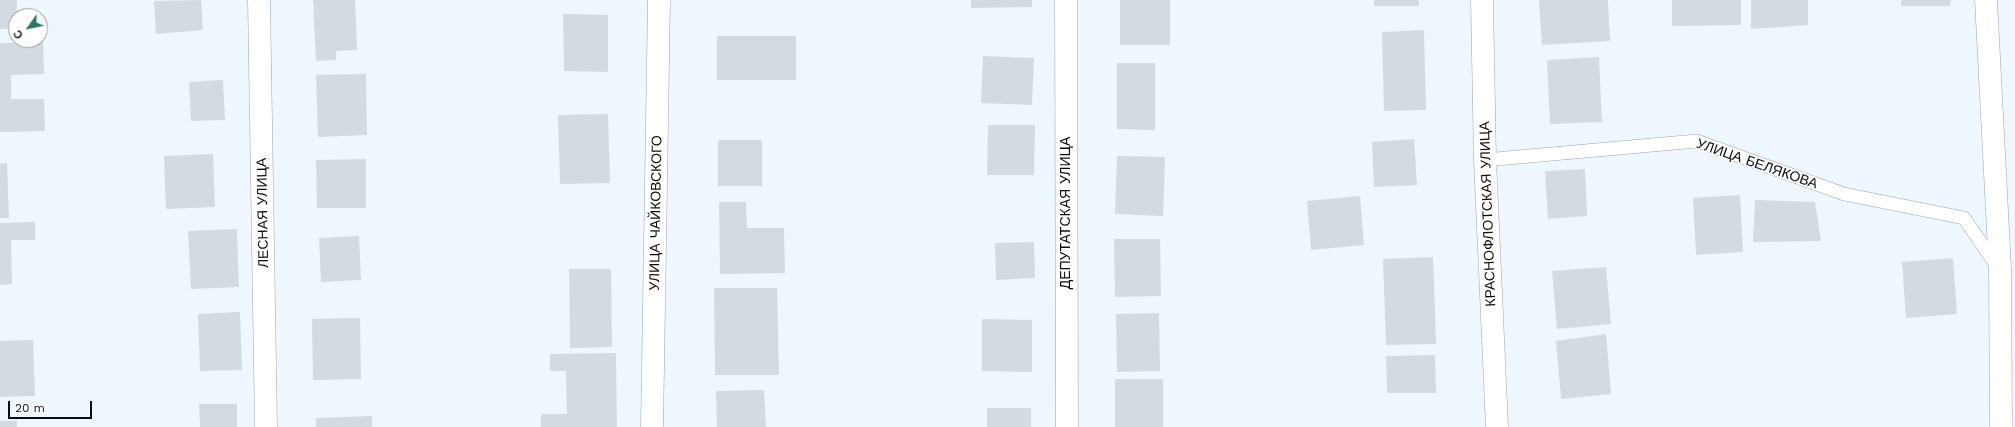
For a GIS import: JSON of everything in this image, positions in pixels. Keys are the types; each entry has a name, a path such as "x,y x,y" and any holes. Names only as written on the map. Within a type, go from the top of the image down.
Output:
{"street":[{"name":"ЛЕСНАЯ УЛИЦА","path":"259,0 266,427"},
{"name":"УЛИЦА ЧАЙКОВСКОГО","path":"652,427 660,0"},
{"name":"ДЕПУТАТСКАЯ УЛИЦА","path":"1066,0 1067,427"},
{"name":"КРАСНОФЛОТСКАЯ УЛИЦА","path":"1482,0 1485,160 1497,427"},
{"path":"1986,0 2000,269 2001,427"}],"lane":[{"name":"УЛИЦА БЕЛЯКОВА","path":"1485,160 1697,141 1844,194 1964,218 2000,269"}],"building":[{"path":"0,0 17,0 17,8 8,8 8,29 0,29"},
{"path":"201,0 203,30 156,34 154,1"},
{"path":"313,0 355,0 357,50 336,51 336,60 316,61"},
{"path":"971,0 1032,0 1032,7 971,8"},
{"path":"1120,0 1170,0 1170,45 1120,45"},
{"path":"1374,0 1419,0 1419,6 1374,6"},
{"path":"1539,0 1608,0 1610,41 1542,45"},
{"path":"1672,0 1741,0 1741,25 1672,26"},
{"path":"1751,0 1808,0 1808,25 1751,29"},
{"path":"1901,0 1951,0 1950,6 1901,6"},
{"path":"563,14 608,15 608,72 564,71"},
{"path":"1424,30 1426,110 1384,111 1382,32"},
{"path":"717,36 796,36 796,80 717,80"},
{"path":"0,43 8,43 8,48 43,48 44,74 11,75 11,99 44,99 45,131 0,132"},
{"path":"983,56 1034,58 1032,105 981,103"},
{"path":"1599,57 1602,122 1550,124 1547,60"},
{"path":"1117,63 1155,63 1155,130 1117,129"},
{"path":"366,74 367,135 318,137 316,75"},
{"path":"223,80 225,120 191,121 189,82"},
{"path":"608,114 610,183 560,184 558,115"},
{"path":"988,125 1035,125 1034,175 987,175"},
{"path":"1414,139 1417,185 1374,187 1372,142"},
{"path":"718,140 762,140 762,186 718,186"},
{"path":"213,154 215,207 166,209 164,156"},
{"path":"1117,156 1165,157 1163,216 1115,214"},
{"path":"366,159 366,208 317,208 316,160"},
{"path":"7,163 9,218 0,218 0,164"},
{"path":"1585,169 1587,216 1548,219 1545,171"},
{"path":"1740,195 1743,252 1696,255 1693,198"},
{"path":"1360,196 1364,245 1311,250 1307,201"},
{"path":"1755,200 1815,202 1821,241 1753,242"},
{"path":"719,202 746,202 747,228 784,228 785,273 720,274"},
{"path":"35,222 35,240 11,240 12,284 0,285 0,223"},
{"path":"237,229 239,287 191,289 188,231"},
{"path":"359,236 361,280 321,282 319,238"},
{"path":"1114,239 1160,239 1161,296 1115,297"},
{"path":"1034,242 1035,278 996,280 995,243"},
{"path":"1433,257 1436,344 1386,345 1383,259"},
{"path":"1953,258 1957,314 1906,318 1902,262"},
{"path":"1606,267 1611,324 1557,329 1552,271"},
{"path":"569,269 611,269 612,347 570,348"},
{"path":"714,288 777,288 779,375 715,375"},
{"path":"240,312 242,370 200,371 198,314"},
{"path":"1159,313 1160,371 1117,372 1116,314"},
{"path":"360,318 361,379 313,380 312,319"},
{"path":"982,319 1032,320 1032,372 982,371"},
{"path":"1606,334 1611,394 1561,399 1556,341"},
{"path":"33,340 35,396 0,397 0,341"},
{"path":"616,353 617,427 541,427 541,414 567,414 566,371 550,371 550,354"},
{"path":"1435,355 1436,393 1387,393 1386,356"},
{"path":"1115,379 1163,379 1163,427 1115,427"},
{"path":"764,390 766,427 717,427 716,391"},
{"path":"199,404 237,404 237,427 200,427"},
{"path":"987,408 1031,408 1031,427 987,427"},
{"path":"372,416 372,427 316,427 316,418"},
{"path":"0,421 17,421 17,427 0,427"}]}
